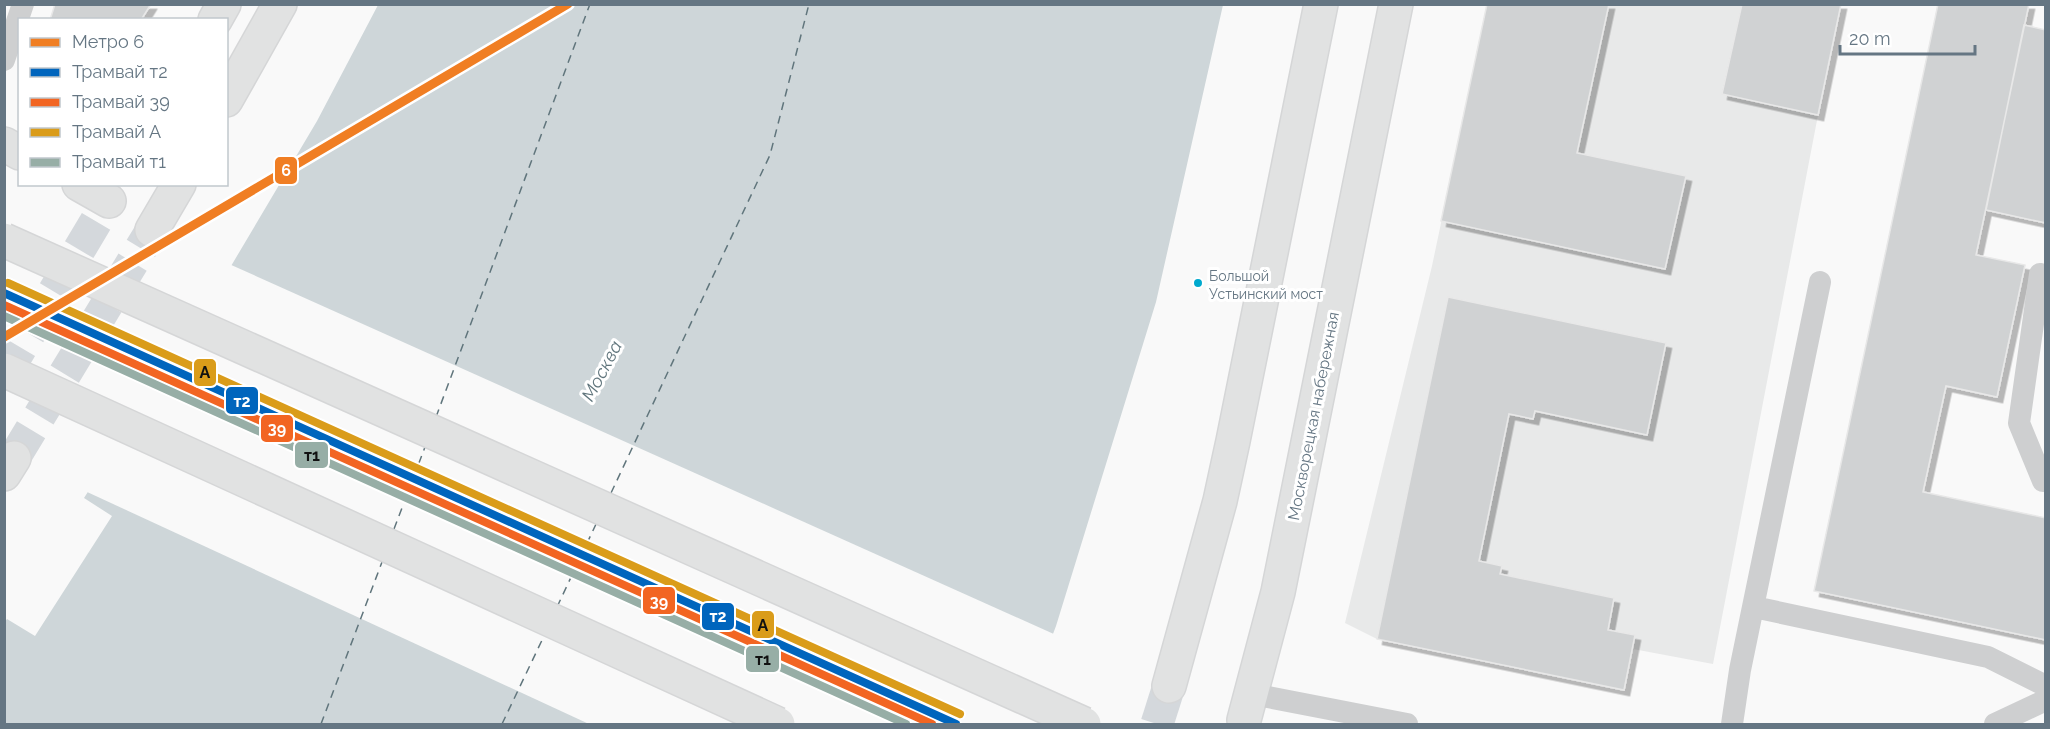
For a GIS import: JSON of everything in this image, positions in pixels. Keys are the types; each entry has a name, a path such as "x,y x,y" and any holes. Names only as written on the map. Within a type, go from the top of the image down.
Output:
{"main road":[{"path":"216,18 224,4"},
{"path":"228,96 280,4"},
{"path":"1169,686 1220,501 1321,4"},
{"name":"Москворецкая набережная","path":"1248,707 1278,592 1396,4"},
{"path":"4,144 18,152"},
{"path":"84,186 111,198"},
{"path":"152,230 178,186"},
{"path":"4,240 1084,724"},
{"path":"4,370 778,724"}],"lane":[{"path":"4,60 18,19"},
{"path":"2040,274 2019,423 2043,481 2046,481"},
{"path":"1732,724 1740,670 1820,282"},
{"path":"1754,607 1988,657 2046,686"},
{"path":"1995,724 2046,700"},
{"path":"1248,707 1407,724"}],"shaded area":[{"path":"1487,5 1841,5 1713,664 1633,649 1624,690 1377,639 1345,623 1432,266"}],"water":[{"name":"Москва","path":"378,5 1223,5 1156,302 1056,626 1019,724 5,724 4,623 7,619 35,636 112,516 84,498 218,288 317,121"}],"pier":[{"path":"229,264 1056,635 1022,724 589,724 85,491"}],"building":[{"path":"55,4 151,4 142,18 51,18"},
{"path":"1487,4 1609,4 1577,153 1686,176 1665,269 1441,221"},
{"path":"1742,4 1841,4 1818,115 1722,94"},
{"path":"1938,4 2029,4 1976,255 2025,265 1997,397 1946,386 1923,492 2046,518 2046,640 1814,591"},
{"path":"2024,25 2046,30 2046,223 1986,210"},
{"path":"1448,297 1666,343 1647,435 1535,411 1533,419 1509,414 1479,561 1502,566 1500,574 1614,598 1608,630 1635,635 1624,690 1377,639"}],"ferry route":[{"path":"436,417 590,4"},
{"path":"611,493 770,155 809,4"},
{"path":"394,529 425,447"},
{"path":"557,607 597,522"},
{"path":"321,724 382,562"},
{"path":"502,724 544,636"}],"tunnel":[{"path":"4,376 104,208"},
{"path":"14,458 152,230"},
{"path":"1157,724 1169,686"}],"metro line":[{"name":"6","path":"4,337 568,4"}],"tram line":[{"name":"А","path":"8,283 960,714"},
{"name":"т2","path":"4,293 956,724"},
{"name":"39","path":"4,305 932,724"},
{"name":"т1","path":"4,316 906,724"}],"place":[{"name":"Большой Устьинский мост","path":"1198,283"}]}
